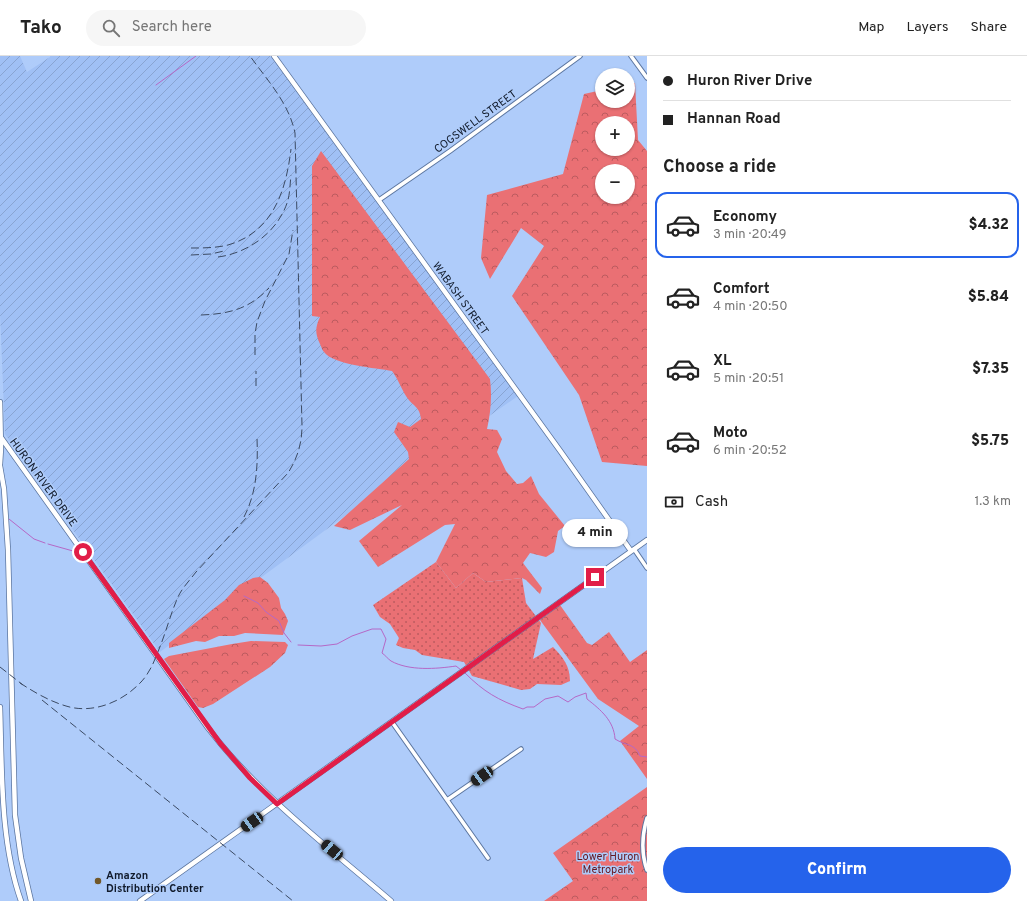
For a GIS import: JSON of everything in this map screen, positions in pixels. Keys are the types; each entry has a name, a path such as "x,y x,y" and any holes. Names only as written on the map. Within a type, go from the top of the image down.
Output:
{"street":[{"name":"WABASH STREET","path":"274,56 647,568"},
{"path":"571,56 574,60"},
{"name":"COGSWELL STREET","path":"379,200 450,151 580,56"},
{"path":"631,56 647,78"},
{"path":"0,402 0,465 4,489 8,550 15,815 21,858 31,901"},
{"name":"HURON RIVER DRIVE","path":"0,437 208,728 243,770 277,804 392,901"},
{"path":"140,901 647,540"},
{"path":"0,707 5,824 12,864 21,901"},
{"path":"392,722 488,858"},
{"path":"447,800 521,749"},
{"path":"647,818 644,828 643,845 647,870"}],"shaded area":[{"path":"0,56 20,56 27,72 50,56 270,56 518,396 335,523 160,652 5,434 0,313"}],"green space":[{"path":"635,83 638,140 647,151 647,466 602,462 579,395 512,296 544,246 521,228 490,279 481,258 487,195 563,174 584,94 595,92 595,108 635,108"},
{"path":"321,151 490,379 491,404 487,429 497,430 502,439 497,452 506,471 517,484 523,483 531,476 539,494 565,526 558,531 554,552 546,557 530,553 523,563 542,588 540,594 522,578 486,582 473,573 456,588 436,562 455,524 445,525 378,567 359,541 402,505 350,530 334,526 409,459 408,452 394,432 398,422 410,427 421,419 419,411 408,399 392,371 336,360 324,352 318,340 316,330 320,317 312,316 312,166"},
{"path":"436,562 456,588 473,573 486,582 522,578 526,603 541,623 533,659 553,647 565,662 569,671 570,681 561,685 537,684 530,689 521,690 472,676 464,662 422,655 415,650 396,645 399,638 390,624 380,617 373,605"},
{"path":"260,577 268,583 279,598 281,608 288,621 283,635 245,633 234,636 219,636 205,642 196,641 169,648 169,643 225,600 239,585 253,578"},
{"path":"560,605 587,643 592,645 609,632 630,662 647,650 647,779 620,741 639,726 598,699 540,620"},
{"path":"251,641 285,642 288,645 285,653 270,667 213,704 203,708 198,707 164,659 169,656"},
{"name":"Lower Huron Metropark","path":"647,787 647,901 544,901 573,881 553,853"}],"waterway":[{"path":"156,85 196,56"},
{"path":"9,519 34,539 45,543"},
{"path":"48,544 73,551"},
{"path":"244,596 258,603 266,612 279,621 284,633 291,642"},
{"path":"298,645 321,646 337,644 352,636 372,629 381,629 386,639 382,653 391,661 414,668 440,668 456,666 461,670"},
{"path":"465,673 492,695 523,709 527,707 534,707 545,699 558,696 568,702 575,697 586,693 587,699 606,716 612,727 615,739 636,749 640,756 647,757"}],"railway":[{"path":"20,683 36,693 60,704 85,709 95,708 114,702 131,691 147,675 152,667 175,604 184,587 196,572 288,473 296,457 300,445 302,426 295,133 283,102 250,56"},
{"path":"191,248 228,245 243,239 256,230 266,220 281,194 289,165 291,149"},
{"path":"218,257 241,251 261,239 270,231 284,211 290,191 291,175"},
{"path":"255,355 255,334 257,322 265,301 289,254 293,230"},
{"path":"191,255 211,254 224,251"},
{"path":"201,315 230,312 246,306 269,288"},
{"path":"256,371 256,386"},
{"path":"244,517 252,498 256,478 257,438"},
{"path":"0,667 23,685"},
{"path":"42,700 293,901"}],"place":[{"name":"Amazon Distribution Center","path":"98,881"}],"route":[{"path":"83,552 208,728 250,778 277,804 595,577"}]}
